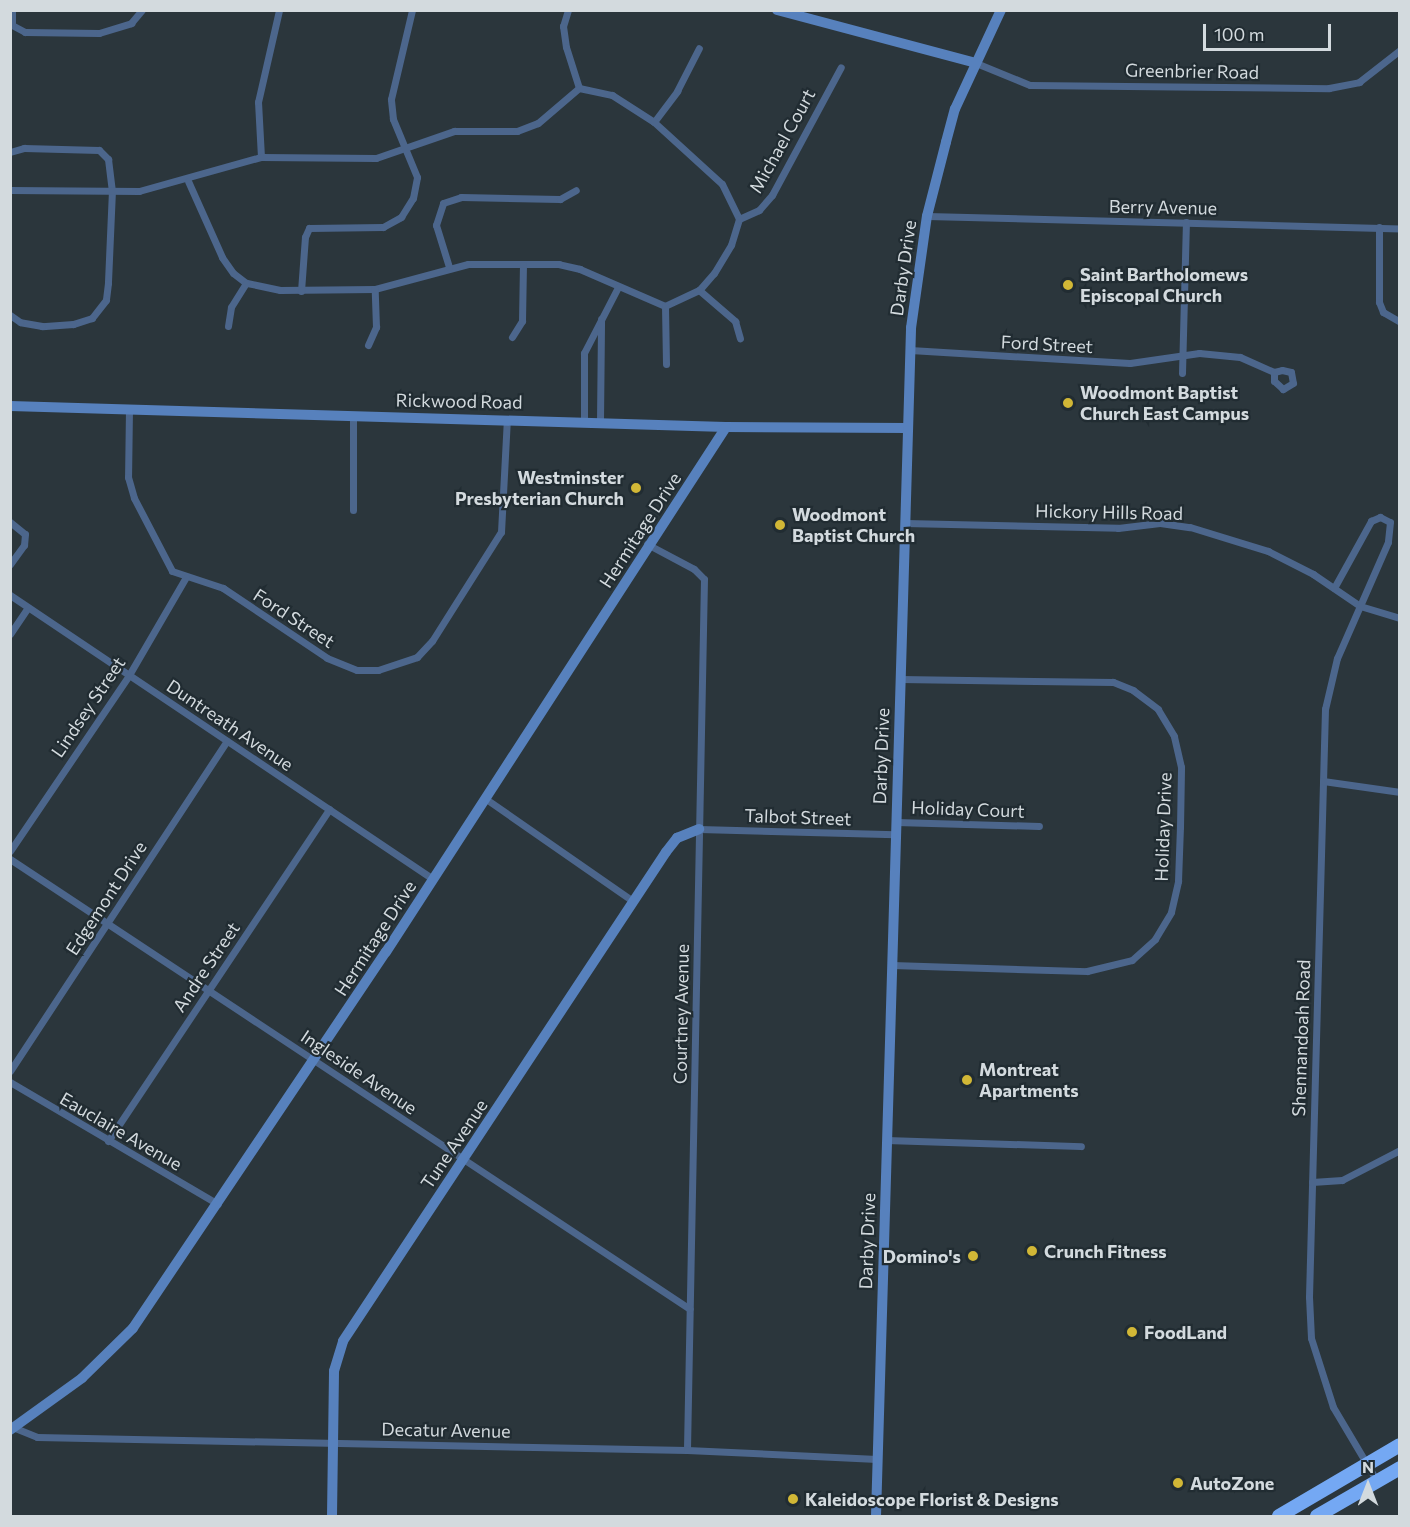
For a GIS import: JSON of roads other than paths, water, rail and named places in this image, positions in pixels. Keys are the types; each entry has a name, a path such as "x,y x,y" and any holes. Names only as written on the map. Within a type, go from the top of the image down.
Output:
{"highway":[{"path":"1279,1516 1400,1445"},
{"path":"1317,1516 1400,1468"}],"main road":[{"path":"777,10 976,63"},
{"name":"Darby Drive","path":"876,1516 910,350 927,216 956,109 1001,10"},
{"name":"Rickwood Road","path":"10,406 600,421 726,427 907,428"},
{"name":"Hermitage Drive","path":"13,1429 82,1378 133,1328 315,1060 486,799 647,544 726,427"},
{"name":"Tune Avenue","path":"332,1516 334,1371 343,1341 465,1160 633,901 677,838 699,829"}],"street":[{"path":"12,10 11,24 25,32 99,33 131,23 142,10"},
{"path":"261,157 258,102 279,10"},
{"path":"301,291 304,237 309,228 382,227 401,217 413,198 417,177 406,151 391,99 412,10"},
{"path":"568,10 563,26 566,47 579,88"},
{"path":"654,122 677,91 699,48"},
{"name":"Greenbrier Road","path":"976,63 1030,85 1329,88 1359,82 1400,50"},
{"name":"Michael Court","path":"739,219 759,210 772,195 841,67"},
{"path":"188,181 222,257 246,284 301,291 375,289 449,267 559,264 580,269 665,306 699,290 731,245 739,219 722,184 654,122 612,95 579,88"},
{"path":"10,190 139,191 188,181 220,167 261,157 354,159 406,151 454,131 517,131 538,123 579,88"},
{"path":"10,152 24,148 99,150 108,159 112,190 106,300 92,318 73,324 42,326 20,322 10,315"},
{"path":"449,267 436,225 443,203 461,197 560,199 576,190"},
{"name":"Berry Avenue","path":"927,216 1400,228"},
{"path":"1182,373 1186,222"},
{"path":"1379,227 1379,302 1383,312 1400,322"},
{"path":"512,337 522,321 523,265"},
{"path":"228,326 231,307 246,284"},
{"path":"584,421 584,353 618,287"},
{"path":"368,345 376,327 375,289"},
{"path":"699,290 735,321 740,338"},
{"path":"665,306 666,364"},
{"path":"600,421 601,319"},
{"name":"Ford Street","path":"910,350 1130,363 1182,353 1240,357 1274,372"},
{"name":"Ford Street","path":"129,410 128,477 134,498 172,571 223,588 327,658 357,670 399,666 417,657 432,641 501,532 507,419"},
{"path":"353,415 353,510"},
{"name":"Shennandoah Road","path":"1334,588 1371,521 1380,517 1390,522 1392,532 1334,668 1325,709 1312,1182 1311,1338 1333,1407 1377,1481"},
{"path":"10,522 25,534 24,545 10,564"},
{"name":"Hickory Hills Road","path":"905,523 1118,528 1160,524 1190,527 1249,543 1334,588 1360,606 1400,618"},
{"name":"Courtney Avenue","path":"647,544 693,569 704,579 687,1449"},
{"name":"Lindsey Street","path":"10,851 129,675 186,577"},
{"name":"Duntreath Avenue","path":"10,595 433,879"},
{"path":"10,634 28,607"},
{"name":"Holiday Drive","path":"892,965 1087,971 1112,968 1132,960 1155,939 1171,912 1178,881 1180,827 1180,766 1174,736 1158,709 1133,690 1113,682 900,679"},
{"name":"Edgemont Drive","path":"10,1071 227,741"},
{"path":"1323,781 1400,792"},
{"path":"486,799 633,901"},
{"name":"Andre Street","path":"108,1141 329,809"},
{"name":"Holiday Court","path":"896,822 1039,826"},
{"name":"Talbot Street","path":"699,829 896,834"},
{"name":"Ingleside Avenue","path":"10,859 690,1309"},
{"name":"Eauclaire Avenue","path":"10,1082 218,1204"},
{"path":"886,1140 1082,1146"},
{"path":"1312,1182 1342,1180 1400,1150"},
{"name":"Decatur Avenue","path":"13,1429 37,1437 687,1449 877,1459"}],"place":[{"name":"Saint Bartholomews Episcopal Church","path":"1068,285"},
{"name":"Woodmont Baptist Church East Campus","path":"1068,403"},
{"name":"Westminster Presbyterian Church","path":"636,488"},
{"name":"Woodmont Baptist Church","path":"780,525"},
{"name":"Montreat Apartments","path":"967,1080"},
{"name":"Crunch Fitness","path":"1032,1251"},
{"name":"Domino's","path":"973,1256"},
{"name":"FoodLand","path":"1132,1332"},
{"name":"AutoZone","path":"1178,1483"},
{"name":"Kaleidoscope Florist & Designs","path":"793,1499"}]}
